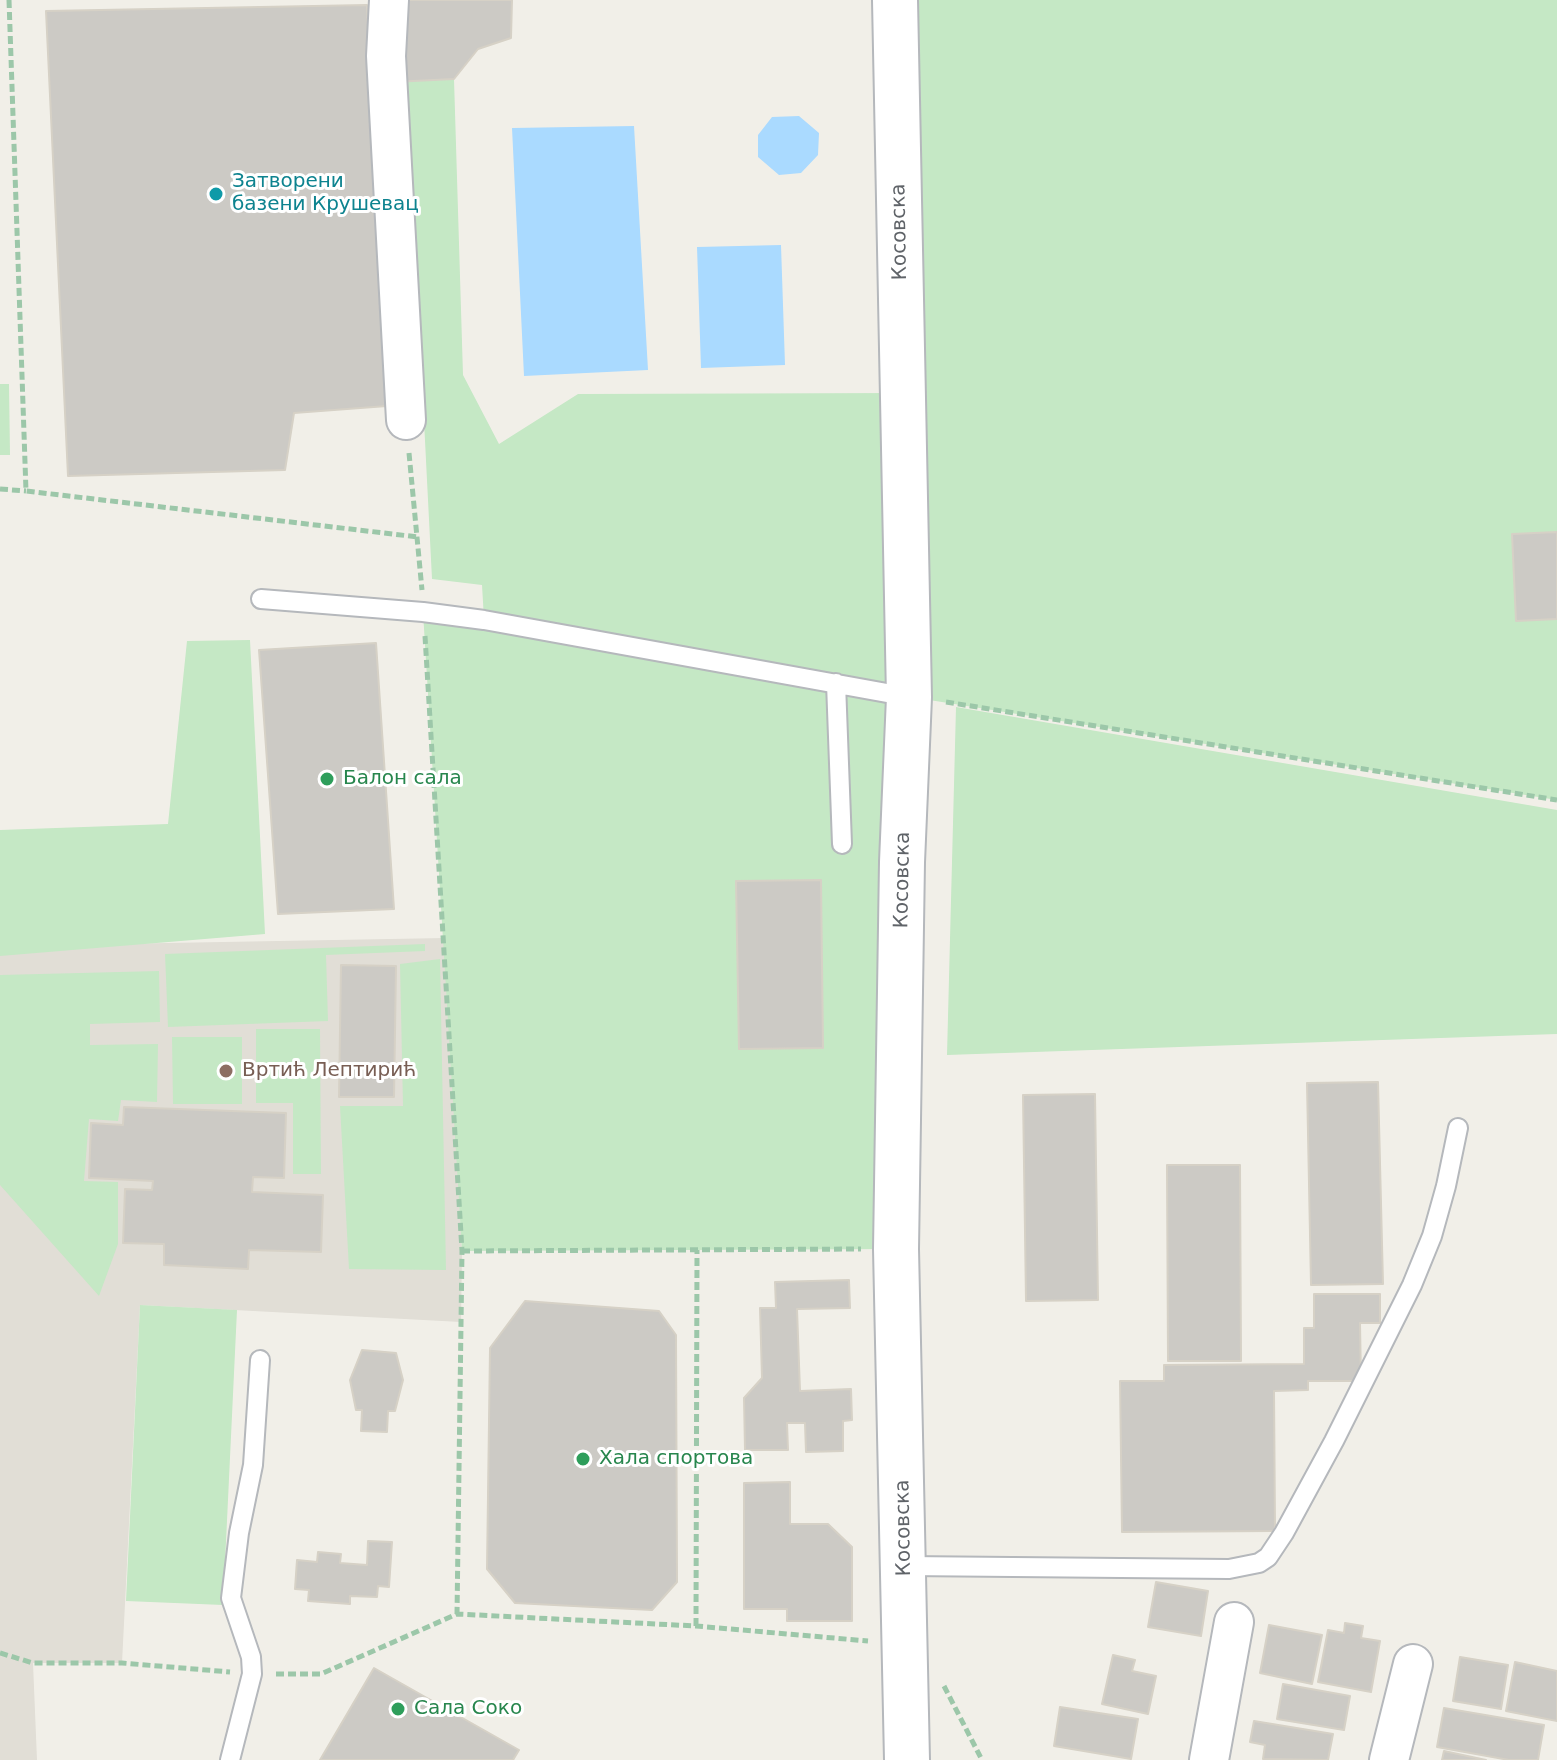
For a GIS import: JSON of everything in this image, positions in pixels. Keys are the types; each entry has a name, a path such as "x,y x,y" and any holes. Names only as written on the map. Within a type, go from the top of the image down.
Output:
{"street":[{"path":"389,0 386,56 406,420"},
{"name":"Косовска","path":"895,0 909,697 902,862 896,1249 907,1760"},
{"path":"1209,1760 1234,1622"},
{"path":"1389,1760 1413,1664"}],"lane":[{"path":"261,599 484,620 909,697"},
{"path":"836,683 842,844"},
{"path":"905,1566 1229,1569 1259,1563 1268,1557 1334,1441 1412,1285 1432,1236 1458,1128"},
{"path":"230,1760 252,1674 251,1657 231,1598 239,1533 253,1465 260,1360"}],"path":[{"path":"9,0 26,491"},
{"path":"406,420 418,537 462,1251 457,1614"},
{"path":"0,489 418,537"},
{"path":"909,697 1557,800"},
{"path":"462,1251 896,1249"},
{"path":"696,1626 697,1250"},
{"path":"0,1653 33,1663 122,1663 252,1674 321,1674 457,1614 696,1626 887,1643 925,1658 936,1671 982,1760"}],"shaded area":[{"name":"Вртић Лептирић","path":"445,938 462,1251 461,1322 140,1305 122,1663 33,1663 37,1760 0,1760 0,946"}],"green space":[{"path":"895,0 1557,0 1557,800 923,699 896,1249 462,1251 423,612 484,619 482,585 432,579 424,421 393,82 454,79 463,375 499,444 578,394 903,393"},
{"path":"0,384 9,384 10,455 0,455"},
{"path":"250,640 265,934 0,956 0,830 168,824 187,641"},
{"path":"956,707 1557,810 1557,1034 947,1055"},
{"path":"425,944 425,951 326,955 328,1021 168,1027 165,954"},
{"path":"440,959 446,1270 349,1269 340,1106 403,1106 400,964"},
{"path":"159,971 160,1022 90,1024 90,1045 158,1044 157,1102 121,1100 118,1121 89,1119 84,1181 118,1182 118,1244 99,1296 0,1185 0,975"},
{"path":"256,1029 320,1029 321,1174 293,1174 293,1103 256,1103"},
{"path":"172,1037 242,1037 242,1104 173,1104"},
{"path":"140,1305 237,1310 223,1605 126,1601"}],"water":[{"path":"799,116 819,133 818,155 801,173 779,175 758,157 758,135 772,117"},
{"path":"634,126 648,370 524,376 512,128"},
{"path":"781,245 785,365 701,368 697,247"}],"building":[{"path":"391,0 512,0 511,38 478,49 454,79 393,82"},
{"name":"Затворени базени Крушевац","path":"367,5 387,406 294,413 285,470 68,476 46,11"},
{"path":"1557,532 1557,619 1516,621 1512,534"},
{"name":"Балон сала","path":"376,643 394,909 278,914 259,650"},
{"path":"821,880 823,1048 739,1049 736,881"},
{"path":"341,965 396,966 394,1097 339,1097"},
{"path":"1378,1082 1383,1284 1311,1285 1307,1083"},
{"path":"1095,1094 1098,1300 1026,1301 1023,1095"},
{"path":"124,1107 286,1113 284,1178 253,1177 252,1192 323,1195 321,1252 249,1250 248,1269 164,1265 164,1244 123,1243 125,1189 152,1190 153,1181 89,1178 91,1123 123,1125"},
{"path":"1167,1165 1240,1165 1241,1361 1168,1361"},
{"path":"849,1280 850,1308 797,1309 800,1391 851,1389 852,1420 843,1421 843,1451 806,1452 805,1423 787,1423 788,1450 745,1450 744,1398 762,1378 760,1308 776,1308 775,1282"},
{"path":"1314,1294 1380,1294 1380,1323 1360,1323 1361,1381 1308,1381 1308,1390 1274,1391 1275,1531 1122,1532 1120,1381 1164,1381 1164,1365 1304,1364 1304,1328 1314,1328"},
{"name":"Хала спортова","path":"525,1301 659,1311 676,1335 677,1582 652,1610 515,1603 487,1569 490,1348"},
{"path":"362,1350 396,1353 403,1380 395,1411 388,1411 387,1432 361,1431 362,1410 356,1410 350,1380"},
{"path":"790,1482 790,1524 828,1524 852,1547 852,1621 787,1621 787,1609 744,1609 744,1483"},
{"path":"368,1541 392,1542 389,1587 378,1586 377,1597 350,1596 350,1604 308,1601 309,1590 295,1589 297,1560 317,1562 318,1552 341,1554 340,1563 367,1565"},
{"path":"1156,1582 1208,1591 1201,1636 1148,1627"},
{"path":"1345,1623 1363,1626 1361,1638 1380,1641 1371,1692 1318,1682 1328,1630 1344,1633"},
{"path":"1269,1625 1322,1635 1312,1684 1260,1673"},
{"path":"1113,1655 1135,1660 1132,1671 1156,1676 1148,1714 1102,1704"},
{"path":"1460,1657 1508,1665 1501,1709 1453,1701"},
{"path":"1515,1662 1557,1671 1557,1721 1506,1711"},
{"name":"Сала Соко","path":"374,1668 519,1750 513,1760 320,1760"},
{"path":"1283,1684 1350,1696 1344,1730 1277,1719"},
{"path":"1060,1707 1138,1719 1131,1759 1054,1746"},
{"path":"1444,1708 1544,1725 1538,1760 1509,1760 1437,1747"},
{"path":"1254,1721 1333,1734 1328,1760 1263,1759 1265,1745 1250,1742"},
{"path":"1444,1751 1486,1760 1442,1760"}],"place":[{"name":"Затворени базени Крушевац","path":"216,194"},
{"name":"Балон сала","path":"327,779"},
{"name":"Вртић Лептирић","path":"226,1071"},
{"name":"Хала спортова","path":"583,1459"},
{"name":"Сала Соко","path":"398,1709"}]}
